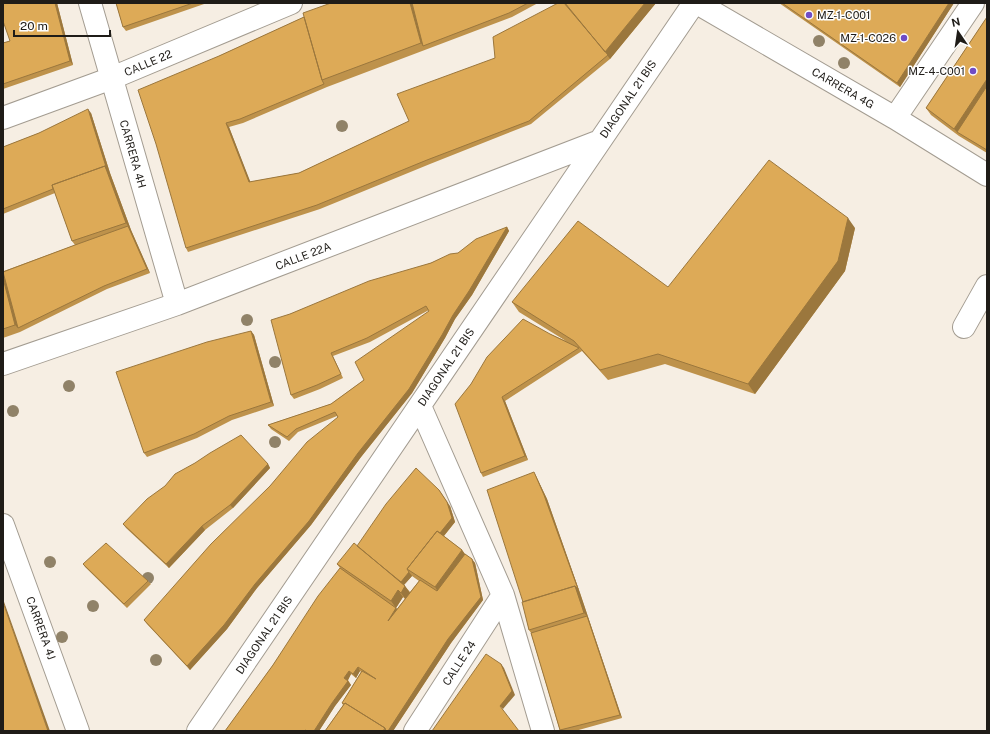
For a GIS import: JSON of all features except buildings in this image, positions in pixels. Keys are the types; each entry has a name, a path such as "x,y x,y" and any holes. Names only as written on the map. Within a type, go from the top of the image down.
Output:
{"street":[{"name":"CARRERA 4H","path":"90,3 177,304"},
{"name":"CALLE 22","path":"3,118 112,78 291,3"},
{"name":"CARRERA 4G","path":"696,3 895,118 987,175"},
{"name":"DIAGONAL 21 BIS","path":"198,731 600,141 696,3"},
{"path":"895,118 973,3"},
{"name":"CALLE 22A","path":"3,364 177,304 600,141"},
{"path":"964,327 987,286"},
{"path":"420,406 503,595 543,731"},
{"name":"CARRERA 4J","path":"3,525 78,731"},
{"name":"CALLE 24","path":"416,731 503,595"}],"place":[{"name":"MZ-1-C001","path":"809,15"},
{"name":"MZ-1-C026","path":"904,38"},
{"name":"MZ-4-C001","path":"973,71"}]}
